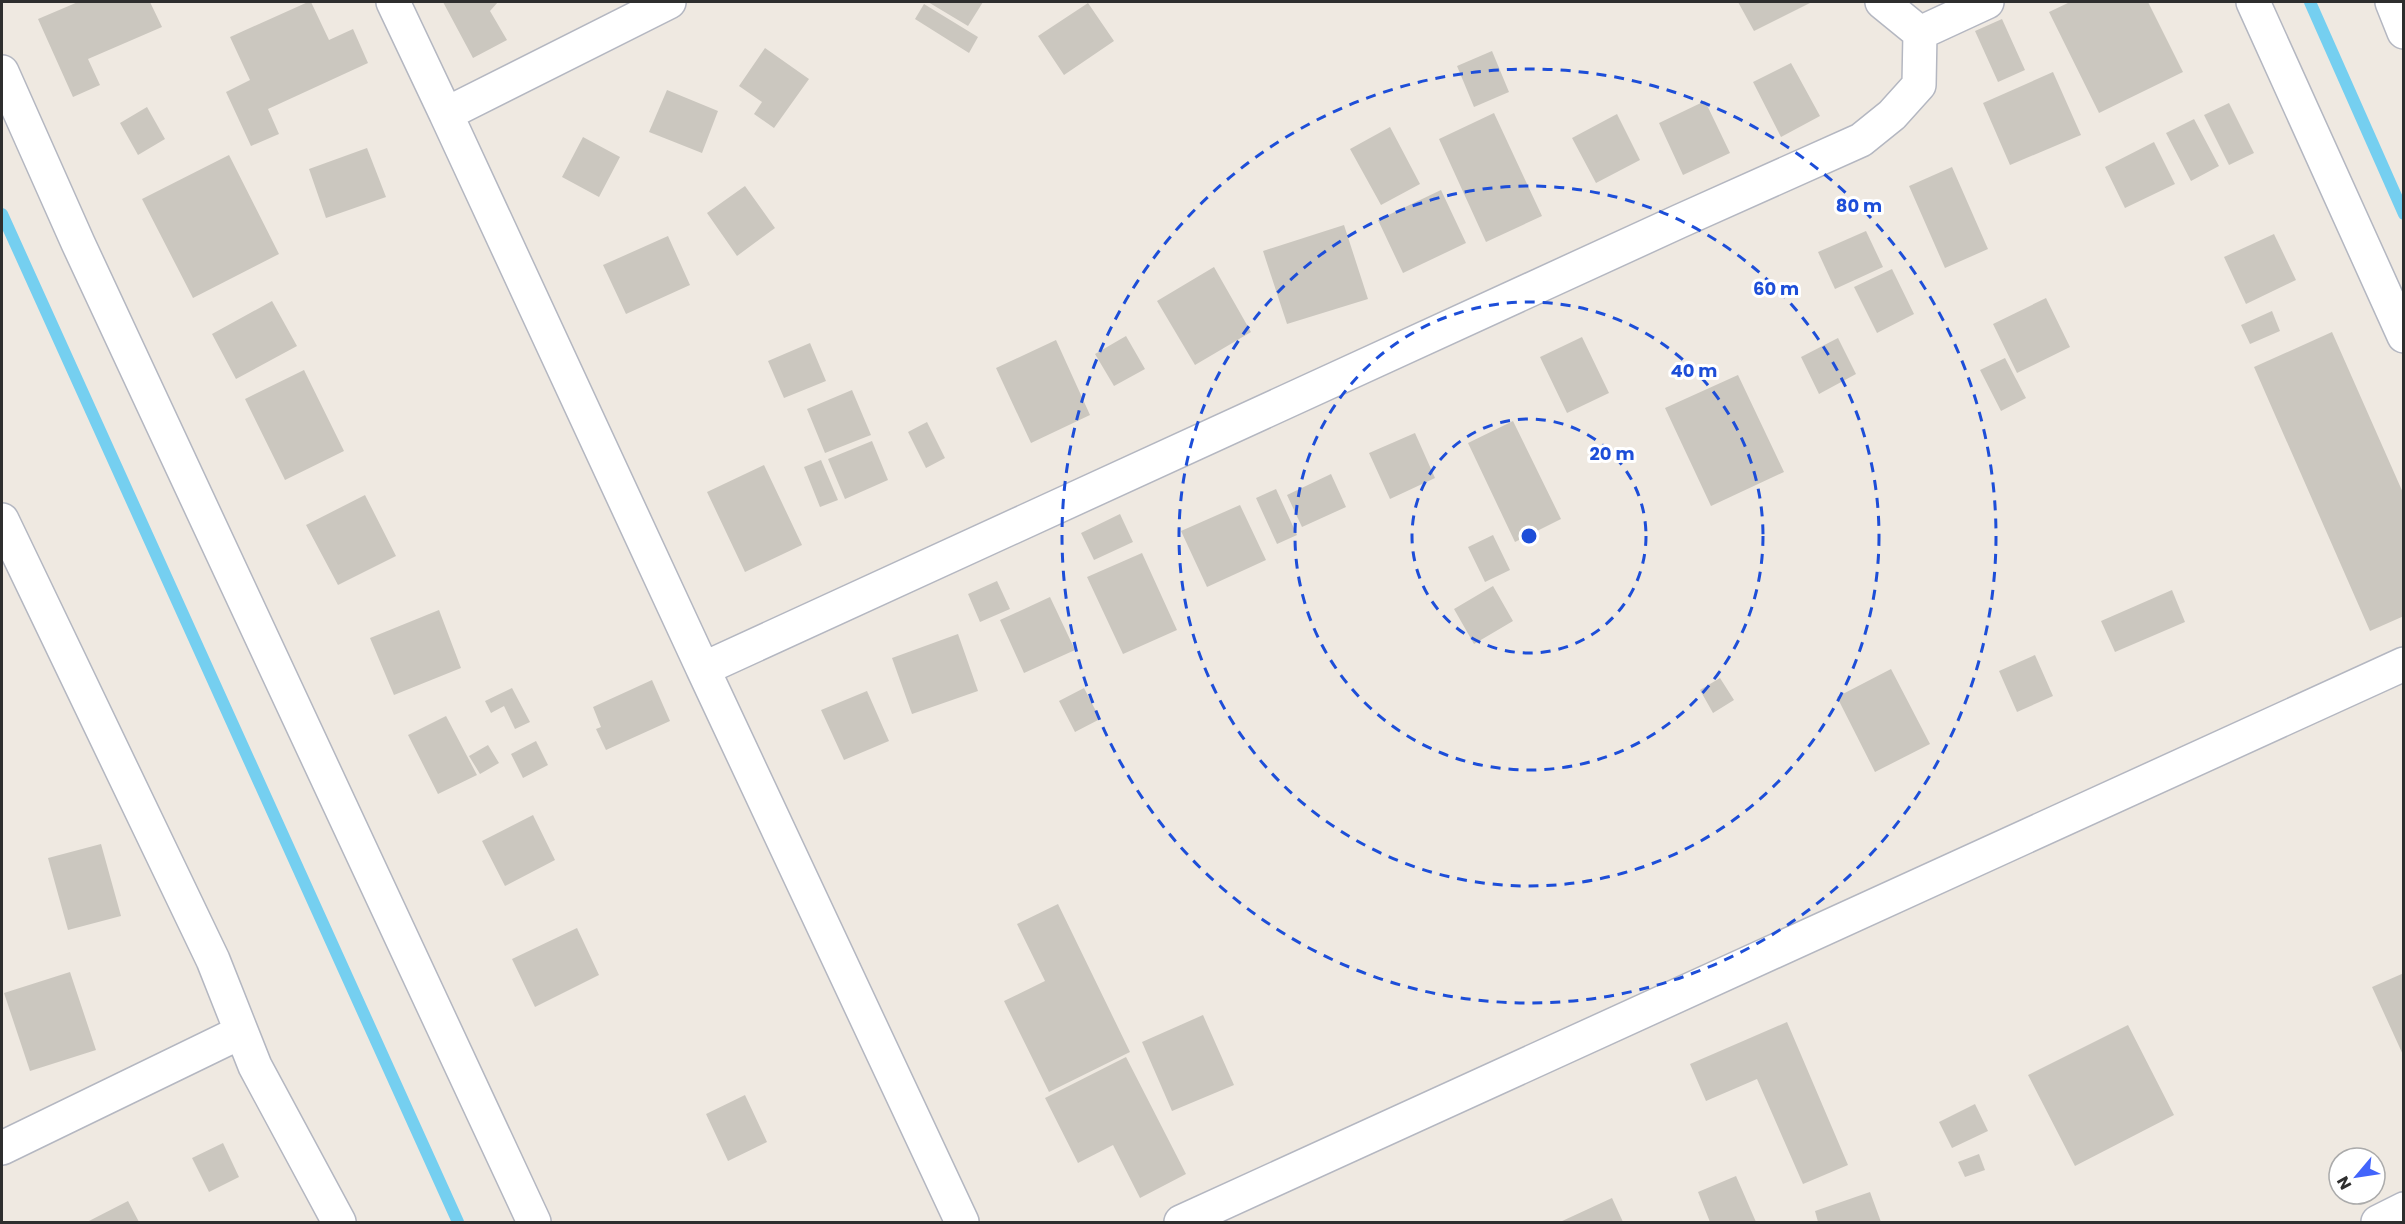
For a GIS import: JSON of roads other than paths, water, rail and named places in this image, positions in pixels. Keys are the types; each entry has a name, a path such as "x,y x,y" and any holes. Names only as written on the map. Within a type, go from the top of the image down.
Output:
{"street":[{"path":"393,2 962,1222"},
{"path":"446,114 669,2"},
{"path":"1881,2 1920,33"},
{"path":"1920,33 1987,2"},
{"path":"2253,2 2394,285 2403,336"},
{"path":"2392,2 2403,32"},
{"path":"703,669 1861,140 1892,115 1919,85 1920,33"},
{"path":"2,72 83,254 534,1222"},
{"path":"2,520 213,960 255,1066 339,1222"},
{"path":"1181,1222 2403,664"},
{"path":"2,1148 241,1032"},
{"path":"2378,1222 2403,1209"}],"waterway":[{"path":"2310,2 2404,214"},
{"path":"2,214 458,1222"}]}
